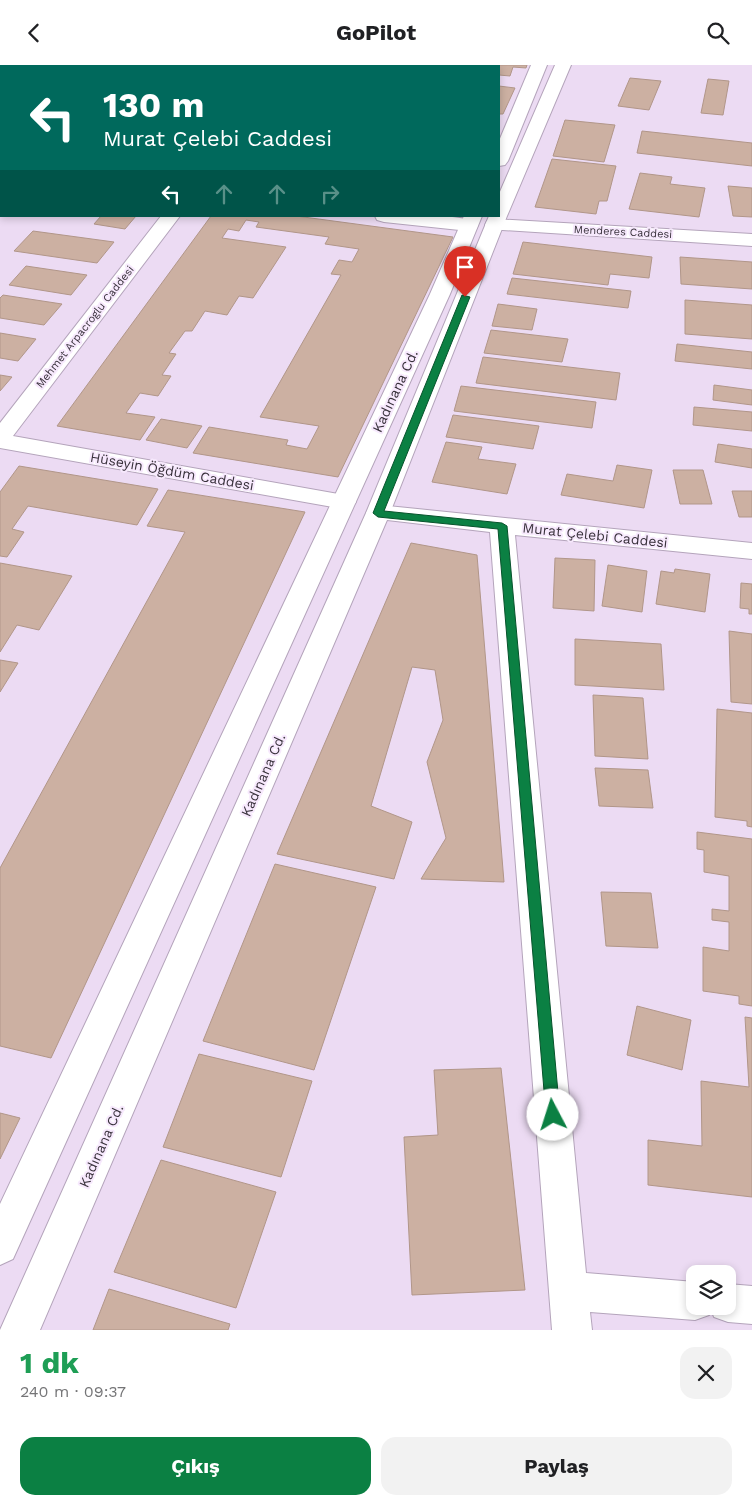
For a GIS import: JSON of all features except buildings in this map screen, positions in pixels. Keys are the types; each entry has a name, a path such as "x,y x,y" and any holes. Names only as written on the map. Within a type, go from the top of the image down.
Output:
{"street":[{"path":"500,159 539,65"},
{"name":"Kadınana Cd.","path":"500,193 563,65"},
{"name":"Mehmet Arpacroglu Caddesi","path":"0,439 170,217"},
{"name":"Menderes Caddesi","path":"418,217 487,219 752,240"},
{"name":"Kadınana Cd.","path":"0,1247 440,294 487,219"},
{"name":"Kadınana Cd.","path":"20,1330 378,513 487,219"},
{"name":"Hüseyin Öğdüm Caddesi","path":"0,439 344,502"},
{"name":"Murat Çelebi Caddesi","path":"378,513 752,551"},
{"path":"502,526 572,1330"},
{"path":"568,1291 686,1300"},
{"path":"736,1304 752,1305"}],"route":[{"path":"465,297 378,513 502,526 553,1115"}]}
